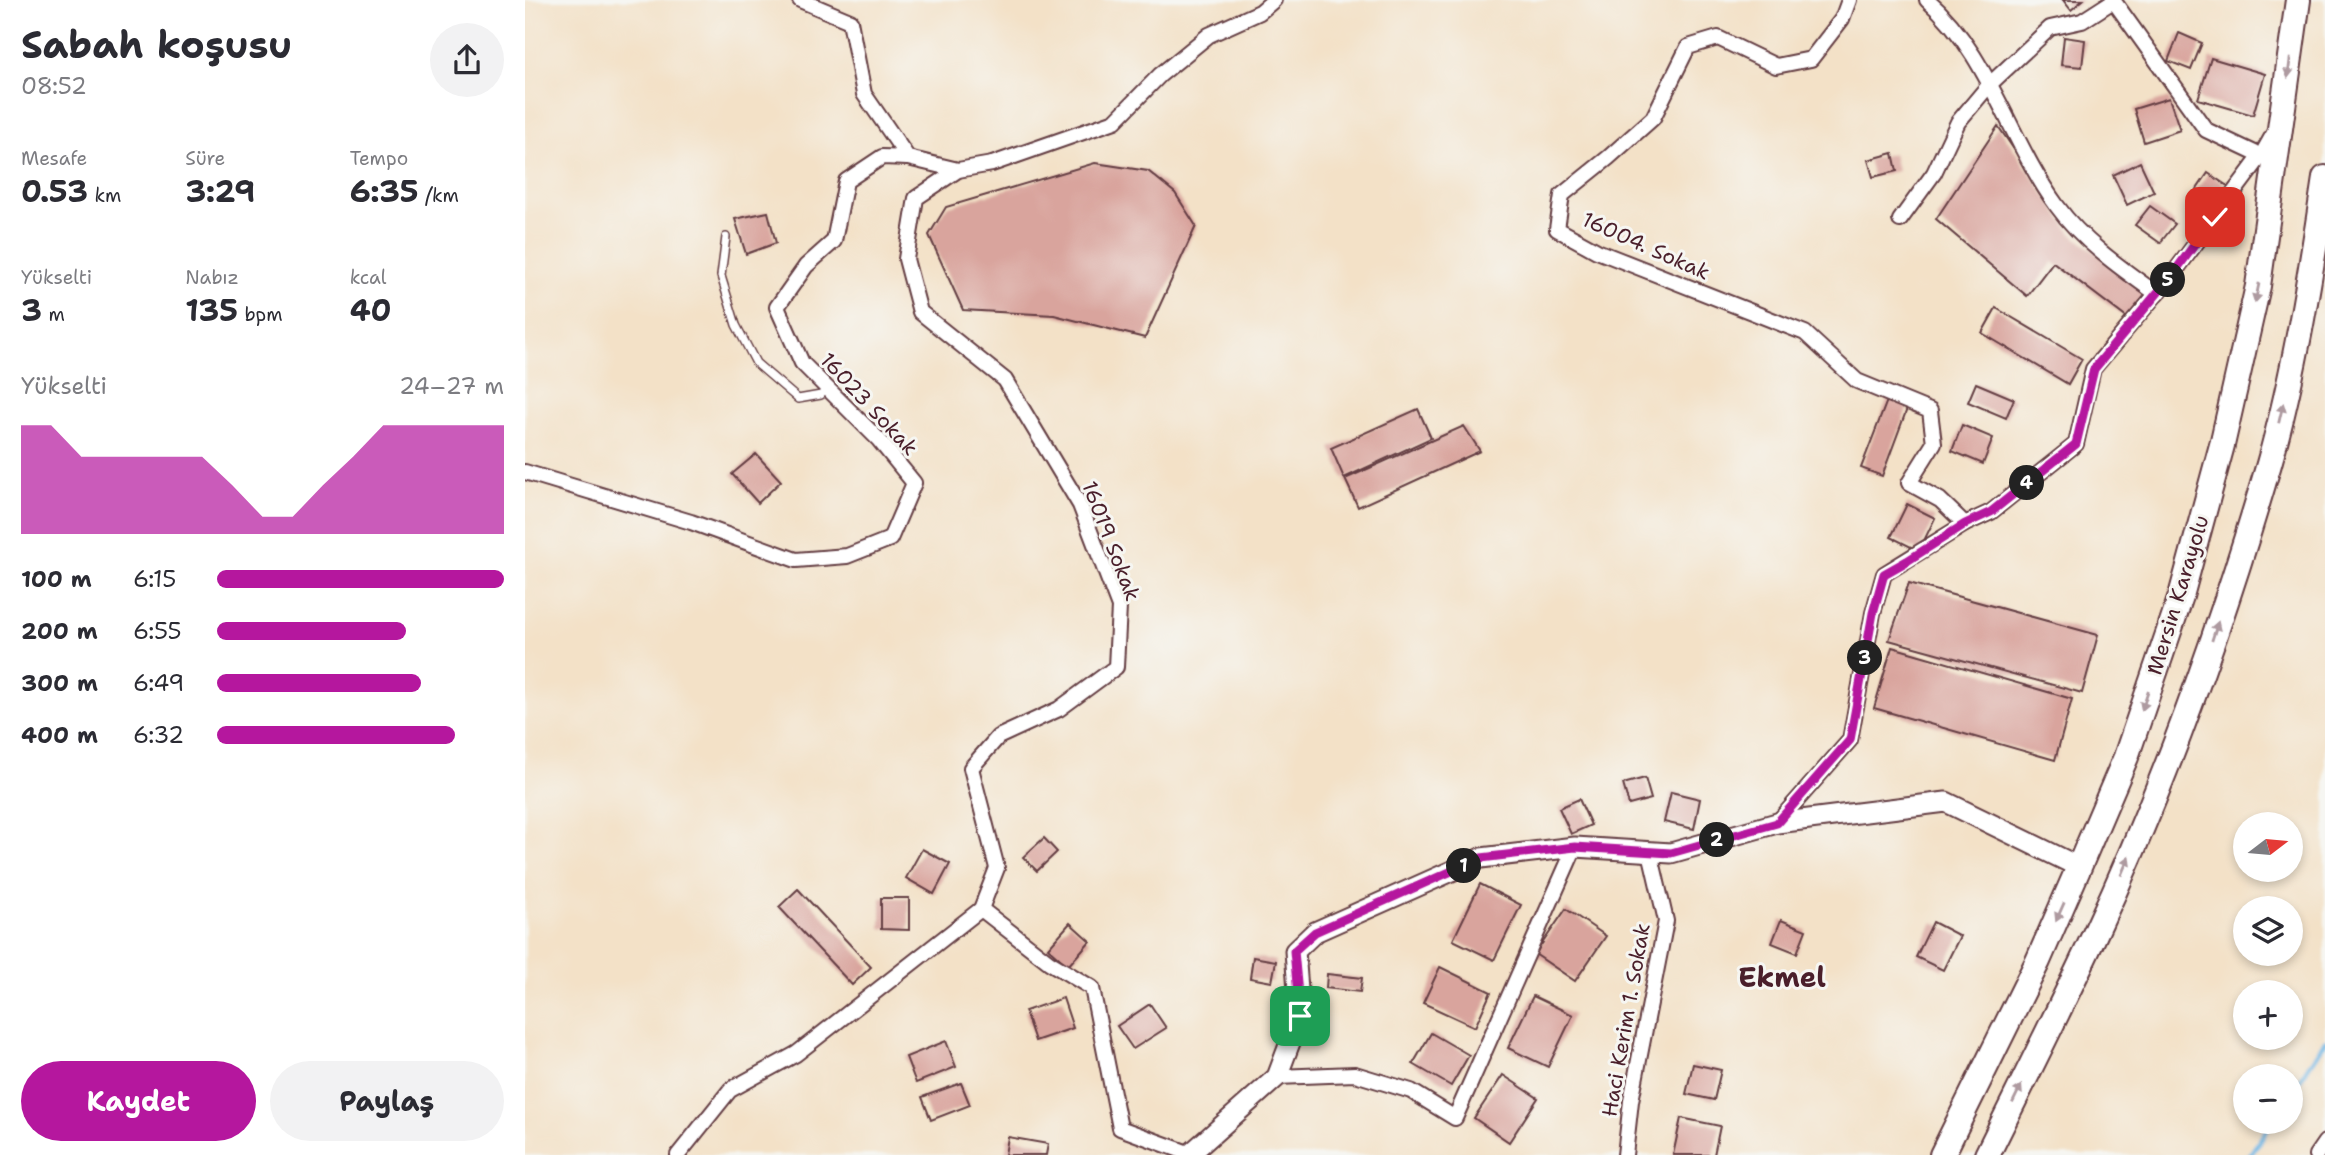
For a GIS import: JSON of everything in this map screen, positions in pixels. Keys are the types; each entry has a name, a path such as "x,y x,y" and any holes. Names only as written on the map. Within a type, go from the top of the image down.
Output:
{"highway":[{"name":"Mersin Karayolu","path":"1942,1155 2038,961 2079,867 2126,757 2181,596 2215,470 2258,286 2298,0"},
{"name":"Mersin Karayolu","path":"1987,1155 2095,934 2152,803 2212,640 2269,462 2297,343 2325,178"}],"street":[{"path":"800,0 850,20 864,94 908,158"},
{"path":"958,170 992,164 1115,121 1160,75 1209,35 1260,12 1274,0"},
{"name":"16004. Sokak","path":"1849,0 1842,19 1811,59 1776,66 1718,38 1688,47 1653,118 1562,195 1557,229 1597,251 1805,333 1857,381 1930,411 1934,443 1909,483 1940,500 1965,524"},
{"path":"1927,0 1943,13 1969,50 2057,207 2108,259 2157,294"},
{"path":"1900,220 1934,173 1958,122 1989,85 2050,28 2082,21 2113,0 2206,130 2260,156"},
{"path":"1777,823 1850,740 1873,613 1884,574 1965,524 1991,512 2076,444 2094,369 2157,294 2260,156 2282,120"},
{"name":"16023 Sokak","path":"525,472 691,522 796,560 847,556 890,539 914,483 879,440 802,363 777,307 806,267 834,241 846,181 883,157 908,158 958,170"},
{"name":"16019 Sokak","path":"958,170 916,198 907,259 920,312 1005,380 1080,505 1119,607 1116,667 1059,709 998,737 971,768 997,868 981,909"},
{"path":"678,1155 730,1090 796,1054 981,909 1049,962 1092,988 1120,1128 1190,1155 1277,1077 1300,1016 1294,951 1315,932 1481,858 1575,847 1671,853 1777,823 1946,802 2079,867"},
{"path":"1277,1077 1355,1074 1412,1091 1455,1118 1575,847"},
{"name":"Haci Kerim 1. Sokak","path":"1625,1155 1631,1101 1666,921 1650,852"},
{"path":"2316,1155 2325,1142"}],"lane":[{"path":"726,237 720,276 736,325 756,363 799,399 821,396 827,388"}],"building":[{"path":"2063,0 2083,0 2071,10"},
{"path":"2179,33 2202,43 2191,70 2168,61"},
{"path":"2064,37 2085,40 2082,67 2061,65"},
{"path":"2211,58 2265,74 2253,115 2198,99"},
{"path":"2169,98 2180,130 2144,142 2134,109"},
{"path":"1998,126 2071,233 2146,294 2127,318 2053,262 2027,296 1936,219"},
{"path":"1893,153 1897,171 1873,177 1868,160"},
{"path":"2140,162 2154,192 2127,205 2113,175"},
{"path":"1095,163 1148,171 1175,193 1196,226 1145,338 1054,315 963,310 929,235 946,207"},
{"path":"2208,173 2235,191 2218,216 2191,198"},
{"path":"2150,206 2175,224 2160,243 2135,225"},
{"path":"768,212 776,243 746,254 735,219"},
{"path":"1996,308 2082,359 2068,384 1982,333"},
{"path":"1976,383 2014,399 2006,418 1968,402"},
{"path":"1888,398 1908,406 1882,476 1861,468"},
{"path":"1418,409 1431,438 1344,478 1331,448"},
{"path":"1962,425 1993,438 1983,464 1952,451"},
{"path":"1464,426 1480,451 1358,507 1345,479"},
{"path":"756,454 781,481 758,503 732,474"},
{"path":"1907,504 1935,518 1919,551 1891,537"},
{"path":"1909,583 2098,635 2082,693 1889,640"},
{"path":"1892,647 2072,699 2055,760 1874,708"},
{"path":"1645,778 1651,799 1629,805 1623,784"},
{"path":"1671,792 1700,799 1694,829 1664,822"},
{"path":"1579,799 1591,825 1571,834 1559,808"},
{"path":"1044,838 1057,852 1037,871 1023,857"},
{"path":"922,849 950,864 934,894 906,878"},
{"path":"1480,884 1521,905 1494,960 1453,940"},
{"path":"798,889 871,967 852,985 779,907"},
{"path":"881,898 909,898 909,930 881,929"},
{"path":"1566,909 1606,936 1575,981 1535,954"},
{"path":"1781,920 1806,930 1797,953 1772,943"},
{"path":"1933,922 1960,936 1943,970 1916,957"},
{"path":"1070,923 1090,941 1068,966 1048,948"},
{"path":"1253,957 1276,961 1272,982 1250,978"},
{"path":"1440,967 1491,992 1475,1027 1423,1003"},
{"path":"1327,974 1362,978 1360,992 1326,988"},
{"path":"1533,996 1573,1015 1548,1067 1508,1048"},
{"path":"1063,998 1073,1028 1035,1041 1025,1011"},
{"path":"1150,1004 1166,1028 1133,1049 1117,1026"},
{"path":"1431,1033 1469,1055 1451,1086 1413,1064"},
{"path":"946,1041 956,1067 916,1083 906,1057"},
{"path":"1693,1064 1721,1070 1714,1100 1686,1094"},
{"path":"1503,1075 1538,1098 1509,1142 1474,1118"},
{"path":"961,1083 970,1105 931,1120 922,1097"},
{"path":"1681,1118 1720,1126 1714,1155 1673,1155"},
{"path":"1008,1137 1048,1144 1046,1155 1005,1155"}],"waterway":[{"path":"2303,1075 2325,1041"},
{"path":"2250,1155 2264,1134"}],"district":[{"name":"Ekmel","path":"1782,977"}],"route":[{"path":"1300,1016 1294,951 1315,932 1481,858 1575,847 1671,853 1777,823 1850,740 1873,613 1884,574 1965,524 1991,512 2076,444 2094,369 2170,278 2215,217"}]}
